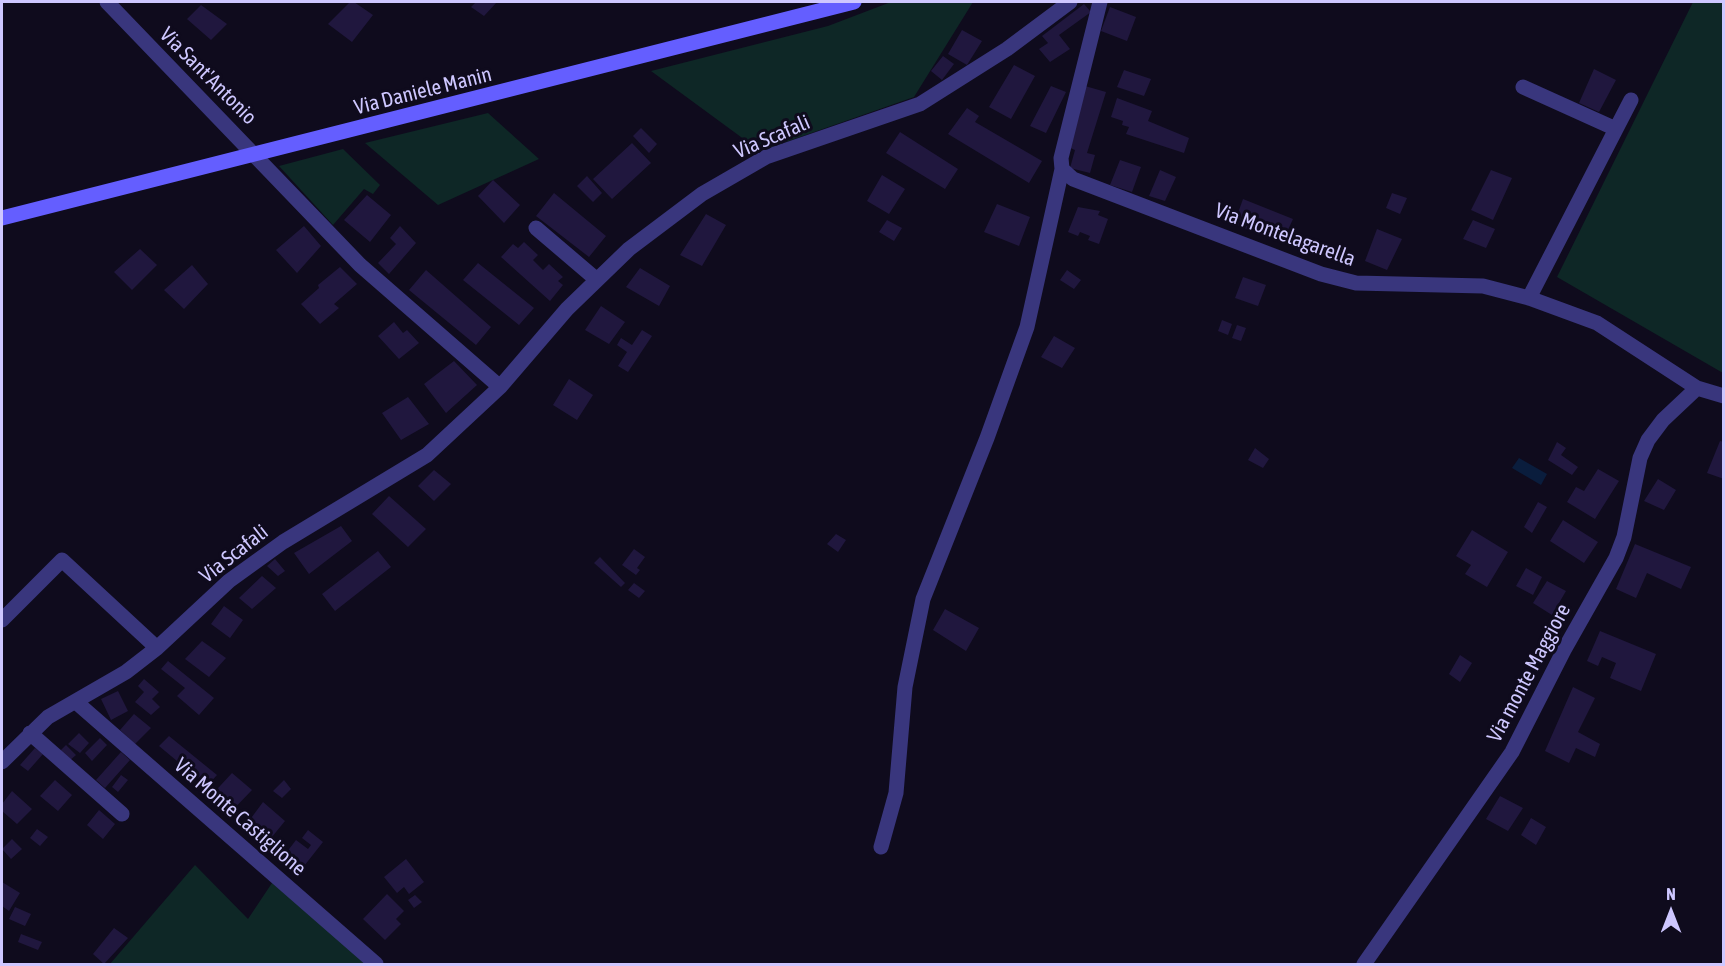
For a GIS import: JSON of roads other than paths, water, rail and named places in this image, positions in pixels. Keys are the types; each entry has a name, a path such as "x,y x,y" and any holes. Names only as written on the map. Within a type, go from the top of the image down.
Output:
{"main road":[{"name":"Via Daniele Manin","path":"2,218 854,2"}],"street":[{"name":"Via Sant'Antonio","path":"106,2 255,153"},
{"name":"Via Scafali","path":"2,762 48,717 126,672 157,648 229,580 283,542 427,455 500,387 567,309 597,279 629,249 702,194 766,157 920,104 1007,49 1070,2"},
{"path":"881,847 896,793 905,687 923,599 987,438 1027,327 1062,169 1061,158 1100,2"},
{"path":"1523,87 1616,129"},
{"path":"1529,298 1630,100"},
{"path":"255,153 360,265 500,387"},
{"name":"Via Montelagarella","path":"1062,169 1073,179 1321,274 1356,283 1483,286 1529,298 1597,323 1697,388 1724,396"},
{"path":"536,228 597,279"},
{"name":"Via monte Maggiore","path":"1364,964 1512,752 1564,650 1616,558 1624,537 1640,458 1648,440 1663,420 1697,388"},
{"path":"2,620 62,561 157,648"},
{"name":"Via Monte Castiglione","path":"76,702 376,964"},
{"path":"30,733 122,814"}],"water":[{"path":"1519,458 1547,474 1541,485 1512,468"}]}
